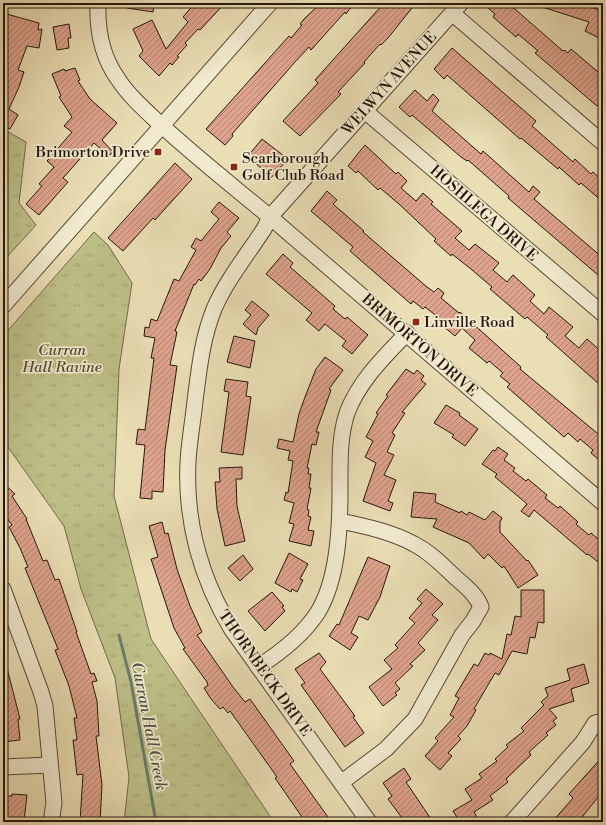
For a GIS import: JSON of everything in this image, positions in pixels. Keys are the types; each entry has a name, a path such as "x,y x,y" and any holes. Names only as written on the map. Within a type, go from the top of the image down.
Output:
{"street":[{"name":"BRIMORTON DRIVE","path":"98,3 100,32 108,63 128,92 161,125 214,173 270,217 407,333 603,503"},
{"path":"3,306 270,3"},
{"path":"456,8 603,144"},
{"name":"WELWYN AVENUE","path":"270,217 366,111 456,8"},
{"name":"HOSHLEGA DRIVE","path":"366,111 603,314"},
{"name":"THORNBECK DRIVE","path":"270,217 264,229 219,299 206,331 201,351 188,460 190,500 198,557 220,610 258,667 342,782 369,822"},
{"path":"258,667 273,657 298,635 318,612 326,595 331,577 340,521 340,460 347,414 364,381 388,352 407,333"},
{"path":"340,521 388,534 414,544 429,553 469,589 478,600 481,607 473,621 462,634 415,719 386,749 342,782"},
{"path":"3,589 41,692 47,719 54,803 52,822"},
{"path":"512,822 583,742 595,723 603,721"},
{"path":"3,767 50,765"}],"green space":[{"path":"3,129 26,142 19,203 36,225 6,258 3,255"},
{"name":"Curran Hall Ravine","path":"94,232 108,245 132,283 119,369 114,496 151,639 274,822 124,822 129,777 115,678 81,589 64,526 3,440 3,336"}],"building":[{"path":"127,3 154,3 153,12 127,8"},
{"path":"195,3 225,3 200,30 198,29 185,43 187,45 177,56 179,57 172,65 170,63 159,76 139,56 143,51 133,29 152,20 166,49 188,22 183,17"},
{"path":"321,3 354,3 346,14 345,12 311,50 309,47 295,62 232,134 233,136 225,145 206,129 289,36 291,38 302,25 300,24 304,19"},
{"path":"384,3 416,3 388,38 381,45 380,44 364,62 365,63 338,92 341,94 300,136 283,121 318,83 315,80"},
{"path":"493,3 508,3 563,51 564,50 568,53 571,49 597,71 603,78 603,99 597,106 535,53 538,51 518,34 516,37 493,17 495,14 488,8"},
{"path":"536,3 577,3 603,11 603,40 585,31 589,22 536,5"},
{"path":"3,13 39,23 38,30 42,29 39,48 27,46 18,70 24,72 9,109 18,115 10,129 3,125 3,78 8,68 3,66"},
{"path":"69,24 71,38 68,38 69,48 57,50 53,27"},
{"path":"452,48 536,121 532,126 573,162 575,159 591,174 593,172 603,181 603,202 581,183 579,185 559,167 558,169 521,138 520,139 447,75 444,79 434,69"},
{"path":"75,68 80,80 78,81 90,99 117,123 102,140 113,152 109,156 94,143 63,178 68,182 39,215 26,204 42,186 39,184 54,167 47,161 72,132 64,126 72,117 59,97 61,96 52,74 64,69 65,71"},
{"path":"415,90 427,101 433,94 439,100 432,111 481,154 483,151 529,192 533,186 540,192 534,199 603,258 603,269 598,275 508,198 509,196 468,160 467,161 461,157 412,115 410,117 399,107"},
{"path":"262,139 288,159 269,180 260,173 263,170 248,156"},
{"path":"365,145 396,174 398,172 407,181 401,188 416,201 423,193 433,202 431,204 462,231 455,238 469,250 475,244 499,263 493,270 507,282 513,275 535,295 530,301 544,314 549,307 573,327 565,336 579,348 587,339 603,353 603,379 599,384 546,337 548,335 527,317 525,319 490,289 492,287 471,269 452,254 451,256 434,241 436,239 399,204 380,188 378,190 358,171 356,173 348,166"},
{"path":"175,163 192,179 155,220 153,218 123,251 108,238"},
{"path":"327,191 337,200 333,204 364,231 363,232 427,287 434,292 438,288 444,293 441,298 459,313 460,312 521,367 520,369 603,438 603,455 599,460 591,453 593,450 580,439 578,442 568,433 564,437 507,387 510,384 500,376 503,373 489,361 487,363 469,348 475,340 462,328 455,336 436,320 438,317 425,307 423,309 413,301 411,304 350,251 353,247 311,211"},
{"path":"219,202 239,218 227,232 231,236 221,248 210,269 201,281 199,279 195,285 194,284 175,331 177,332 170,365 177,366 165,450 163,492 152,491 152,499 140,498 145,445 136,444 138,429 145,430 154,358 151,358 155,338 144,336 145,327 149,328 151,319 157,321 174,279 179,281 196,250 191,247 196,238 201,241 219,219 211,212"},
{"path":"283,254 293,263 290,267 335,306 333,309 345,319 347,317 368,335 352,354 342,346 346,341 325,324 319,331 306,320 312,313 266,274"},
{"path":"252,301 269,315 258,328 256,335 243,324 251,315 245,310"},
{"path":"234,336 255,341 250,368 227,362"},
{"path":"325,357 343,370 329,389 331,390 316,432 319,432 316,445 312,444 307,468 309,468 308,474 311,474 309,488 311,488 307,509 309,510 308,516 311,517 308,530 314,531 311,546 289,541 294,524 289,523 294,503 284,500 286,492 288,493 293,461 288,460 290,451 277,448 279,439 293,442 299,414 305,397 316,369"},
{"path":"406,369 414,374 417,370 424,376 421,380 426,384 402,412 405,413 392,433 395,435 387,452 394,455 384,475 396,480 388,501 393,503 390,511 363,501 376,463 365,457 373,441 366,437 378,414 376,413 388,396 386,395"},
{"path":"226,379 248,382 246,396 251,397 243,455 221,452 229,392 224,391"},
{"path":"446,405 460,413 459,415 478,429 465,446 452,437 454,435 434,423"},
{"path":"498,447 508,454 504,460 515,468 513,471 526,481 528,479 547,495 545,498 558,508 560,506 578,522 576,524 589,535 591,533 603,543 603,566 588,554 587,555 534,510 529,517 521,511 527,504 495,477 497,474 482,464 493,450 495,451"},
{"path":"242,467 242,479 236,479 237,506 245,541 225,546 217,509 215,482 220,482 219,468"},
{"path":"3,483 15,494 12,496 27,519 43,561 47,560 55,580 59,579 91,674 94,673 97,681 92,682 97,701 99,736 96,736 102,785 100,822 80,822 83,774 77,775 73,740 77,740 74,718 77,718 69,686 55,650 58,649 25,568 28,567 9,527 12,525 3,513"},
{"path":"414,492 436,494 435,502 460,513 461,511 467,515 469,512 485,520 493,511 502,518 500,522 500,532 527,561 528,560 538,575 518,588 504,566 502,568 488,554 484,559 469,543 433,527 437,519 411,517"},
{"path":"162,522 165,534 168,533 177,569 190,606 202,632 197,635 233,687 245,702 250,699 294,761 290,764 328,817 320,822 295,822 302,817 275,778 277,777 230,711 228,713 223,707 220,709 211,699 204,688 208,685 207,682 183,649 185,648 174,628 151,559 158,557 149,526"},
{"path":"289,553 308,564 300,579 303,580 297,592 292,589 291,592 275,583"},
{"path":"243,555 253,569 240,581 228,568"},
{"path":"368,557 390,566 380,597 368,620 359,616 351,633 358,637 350,650 329,636 337,624 339,625"},
{"path":"426,589 443,604 432,615 438,620 418,643 425,650 410,664 413,666 395,683 400,689 395,693 397,695 383,706 369,687 392,669 384,660 398,648 395,645 415,623 409,618 422,603 417,599"},
{"path":"521,590 544,590 544,623 538,622 535,638 530,637 527,654 512,651 499,675 495,673 474,709 476,710 467,726 458,736 461,739 448,753 452,756 440,770 425,756 438,741 435,738 454,717 450,715 459,698 455,696 474,664 478,666 485,653 489,655 490,653 502,659 507,634 511,635 515,616 521,617"},
{"path":"272,592 284,606 282,607 285,611 265,631 248,611"},
{"path":"319,653 326,662 320,669 355,716 353,717 364,733 345,747 301,685 305,683 295,669"},
{"path":"6,664 20,719 18,719 20,740 3,742 3,665"},
{"path":"584,664 589,683 571,689 574,701 549,709 557,718 553,721 556,725 546,733 548,735 529,752 531,755 506,779 508,782 490,796 493,800 474,812 480,822 460,822 453,811 472,800 465,789 482,778 479,774 497,761 495,759 508,747 506,745 524,731 521,728 544,705 541,702 548,696 545,688 570,680 567,669"},
{"path":"603,756 603,791 578,822 552,822 573,798 569,794"},
{"path":"404,768 411,779 406,782 433,822 405,822 388,799 392,796 383,783"},
{"path":"12,794 27,795 24,821 22,822 3,821 3,796 12,796"}],"waterway":[{"name":"Curran Hall Creek","path":"119,635 131,682 156,822"}],"place":[{"name":"Brimorton Drive","path":"158,152"},
{"name":"Scarborough Golf Club Road","path":"234,167"},
{"name":"Linville Road","path":"416,322"}]}
